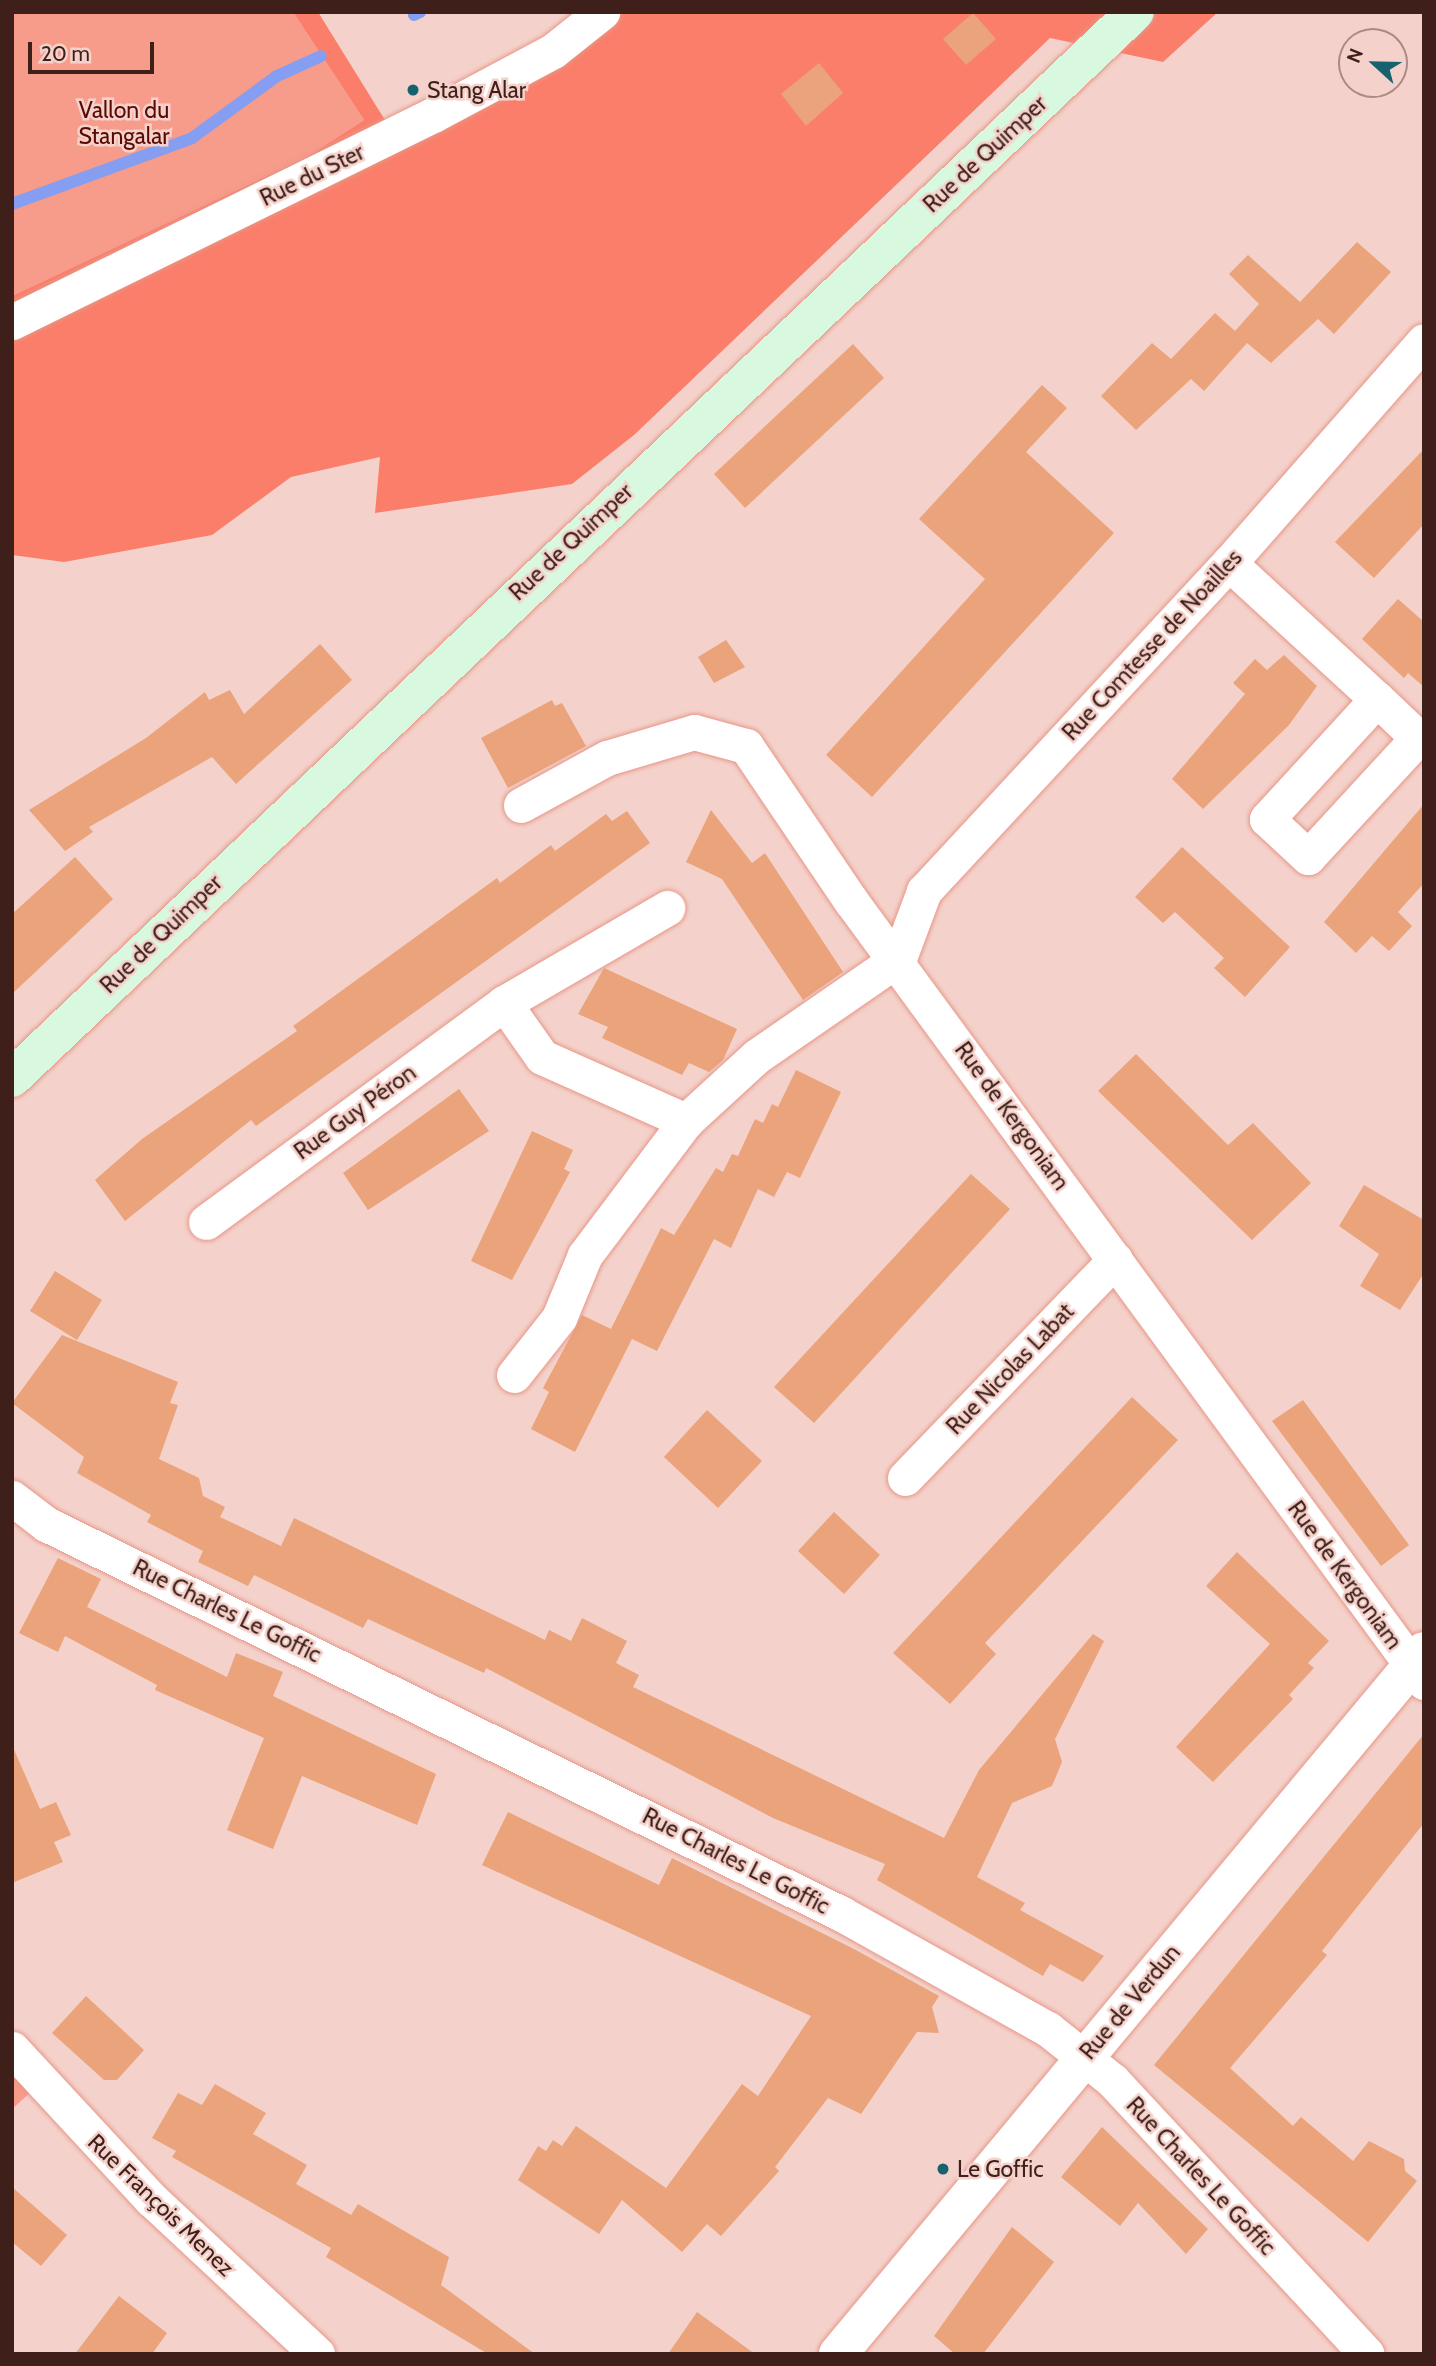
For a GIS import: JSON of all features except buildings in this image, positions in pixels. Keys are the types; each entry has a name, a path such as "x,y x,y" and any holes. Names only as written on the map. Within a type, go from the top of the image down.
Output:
{"main road":[{"name":"Rue de Quimper","path":"12,1078 1135,12"}],"street":[{"name":"Rue du Ster","path":"12,322 433,115 553,51 603,12"},
{"name":"Rue Comtesse de Noailles","path":"899,958 923,891 1229,563 1424,341"},
{"path":"1229,563 1377,699"},
{"name":"Rue de Kergoniam","path":"521,805 607,758 694,732 746,746 851,901 899,958 1115,1260 1419,1666"},
{"name":"Rue Guy Péron","path":"206,1222 505,1003 667,908"},
{"path":"514,1375 559,1318 585,1255 686,1121 757,1056 899,958"},
{"path":"505,1003 542,1057 686,1121"},
{"name":"Rue Nicolas Labat","path":"905,1478 1115,1260"},
{"name":"Rue Charles Le Goffic","path":"12,1498 46,1524 842,1914 1048,2029 1084,2057 1367,2354"},
{"name":"Rue de Verdun","path":"838,2354 1084,2057 1419,1666"},
{"name":"Rue François Menez","path":"12,2049 151,2199 317,2354"}],"green space":[{"name":"Vallon du Stangalar","path":"12,12 293,12 364,120 307,157 12,296"},
{"path":"12,2062 32,2091 12,2109"}],"shaded area":[{"path":"293,12 318,12 388,125 529,55 583,12 1218,12 1163,62 1050,38 634,435 572,484 375,513 380,457 291,477 212,535 64,562 12,555 12,296 307,157 364,120"}],"waterway":[{"path":"414,15 420,12"},
{"path":"12,204 192,138 277,76 321,56"}],"place":[{"name":"Stang Alar","path":"413,90"},
{"name":"Le Goffic","path":"943,2169"}]}
